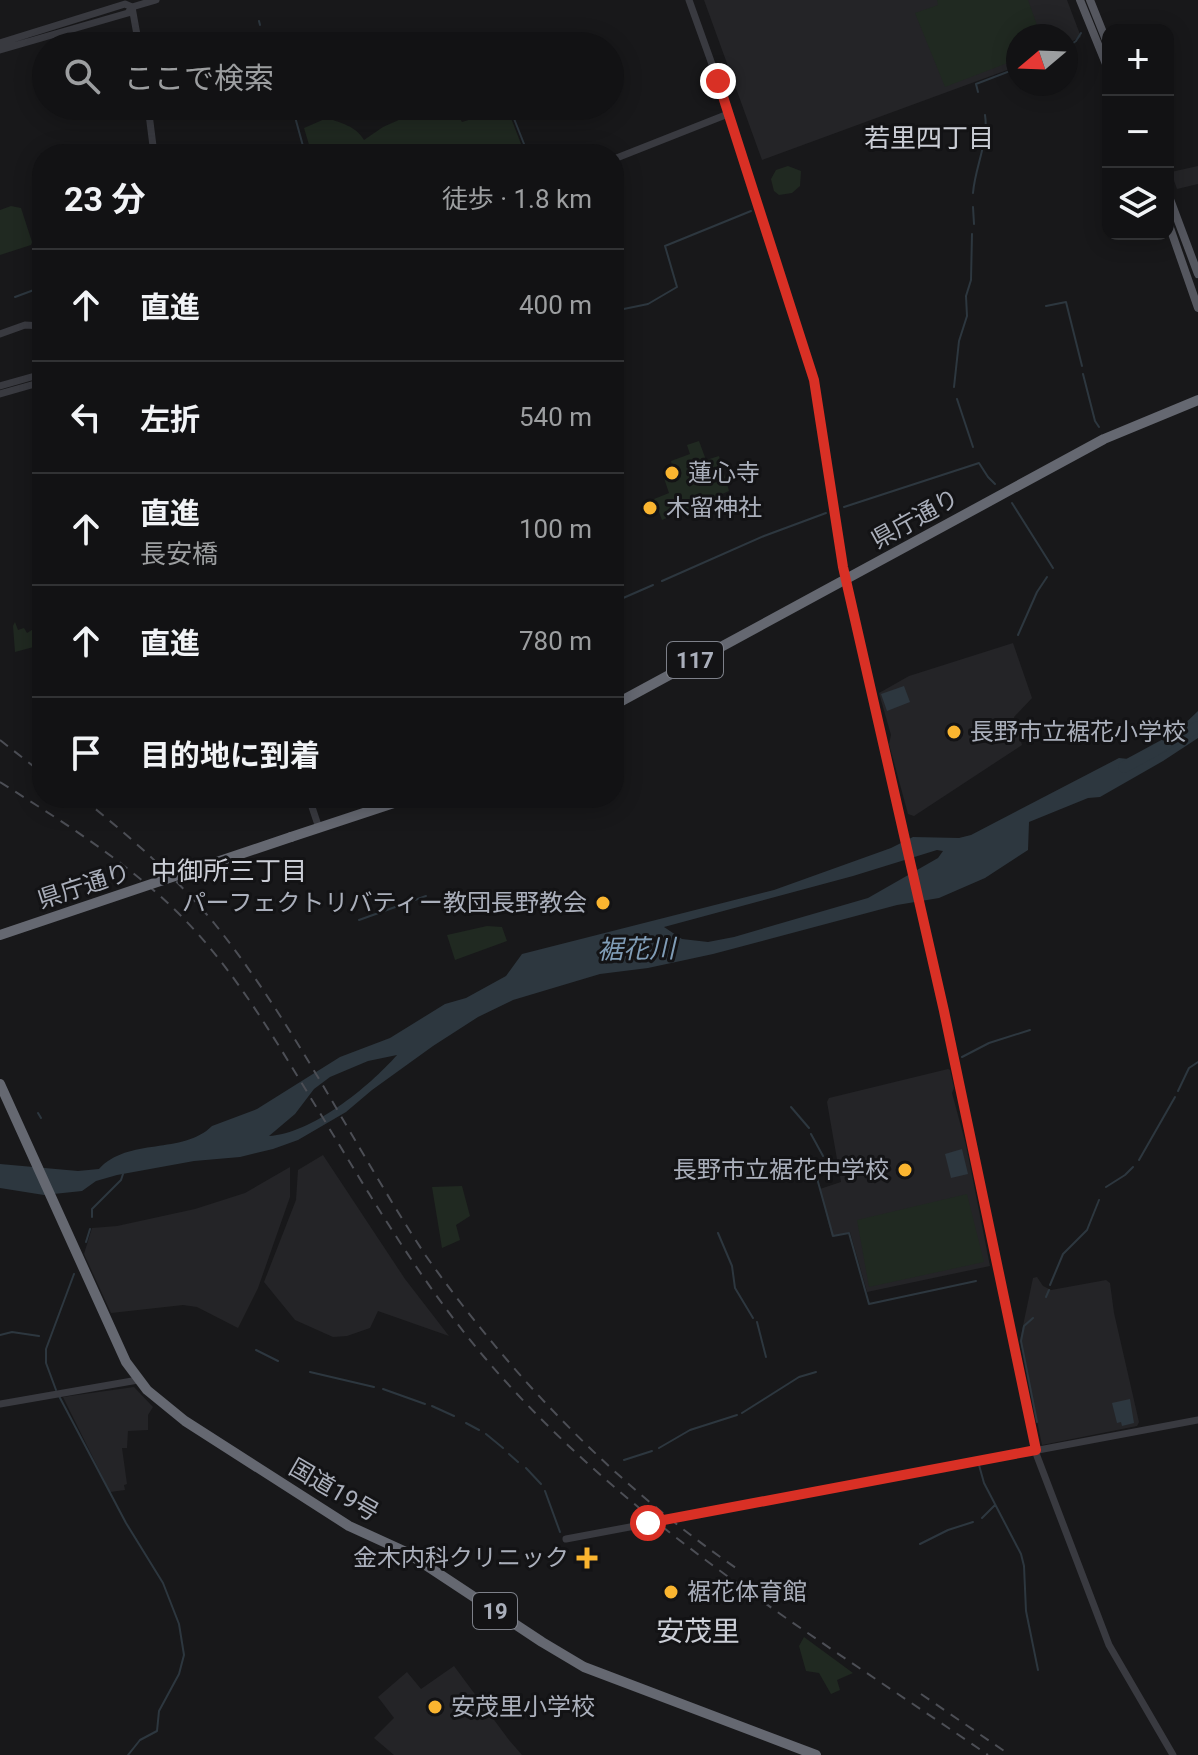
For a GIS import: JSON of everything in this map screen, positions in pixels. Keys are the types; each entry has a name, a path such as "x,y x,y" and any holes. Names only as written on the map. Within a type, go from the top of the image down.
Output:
{"highway":[{"name":"県庁通り","path":"624,700 1104,439 1198,400"},
{"name":"県庁通り","path":"0,935 379,808"},
{"name":"国道19号","path":"0,1084 126,1362 138,1380 171,1412 349,1526 406,1552 584,1667 816,1755"}],"main road":[{"path":"1080,0 1102,54"},
{"path":"1090,0 1102,30"},
{"path":"1174,210 1198,274"},
{"path":"1174,239 1198,308"}],"street":[{"path":"35,32 125,4 132,7 156,0"},
{"path":"689,0 814,380 846,579 944,1011 1036,1450 1109,1645 1173,1755"},
{"path":"132,7 136,32"},
{"path":"62,32 128,13 132,7"},
{"path":"0,43 32,33"},
{"path":"0,50 32,41"},
{"path":"624,155 728,114"},
{"path":"150,120 153,144"},
{"path":"0,334 32,325"},
{"path":"0,386 32,377"},
{"path":"0,394 32,385"},
{"path":"312,808 319,828"},
{"path":"0,1404 138,1380"},
{"path":"566,1539 1198,1420"}],"shaded area":[{"path":"704,0 1067,0 1076,24 1006,24 1006,70 762,160"},
{"path":"937,0 1028,0 1037,24 1006,24 1006,64 945,87 915,13 938,5"},
{"path":"322,120 333,120 352,128 364,140 399,120 512,120 521,144 309,144 304,128"},
{"path":"788,166 801,171 800,186 792,193 779,195 774,191 771,179 776,170"},
{"path":"1198,166 1198,184 1177,189 1174,171"},
{"path":"11,206 21,208 32,242 31,245 0,255 0,210"},
{"path":"699,441 706,460 719,456 729,491 662,520 654,499 669,493 663,475 673,471 671,461 690,454 687,445"},
{"path":"15,622 18,630 24,628 27,633 32,630 32,647 15,652"},
{"name":"長野市立裾花小学校","path":"1013,643 1032,698 1014,717 1022,745 914,816 908,814 879,693 909,676"},
{"path":"487,926 502,927 507,941 455,960 447,935"},
{"name":"長野市立裾花中学校","path":"948,1069 990,1266 867,1292 850,1232 832,1237 820,1189 841,1182 827,1102 829,1098"},
{"path":"323,1155 405,1279 449,1336 378,1311 370,1328 333,1337 295,1320 264,1282 296,1200 298,1170"},
{"path":"290,1167 290,1197 258,1288 238,1328 197,1307 183,1305 111,1313 84,1254 92,1228 117,1226 195,1209 245,1193"},
{"path":"462,1186 470,1216 456,1225 460,1240 442,1248 432,1187"},
{"path":"967,1194 984,1262 869,1287 857,1220"},
{"path":"1037,1277 1043,1286 1051,1290 1106,1280 1110,1283 1139,1422 1137,1426 1042,1445 1020,1340 1033,1278"},
{"path":"134,1387 153,1407 148,1415 148,1430 128,1431 127,1448 122,1448 127,1484 124,1485 125,1490 110,1492 63,1397"},
{"path":"804,1637 853,1673 837,1680 840,1690 831,1694 819,1673 806,1671 799,1646"},
{"name":"安茂里小学校","path":"454,1666 522,1755 394,1755 374,1738 394,1718 378,1697 407,1672 421,1689"}],"water":[{"path":"904,686 910,702 887,711 881,694"},
{"path":"1198,711 1198,738 1100,797 1088,798 1029,822 1028,850 985,878 939,898 897,905 713,954 648,968 600,974 513,1000 478,1017 433,1046 346,1112 298,1140 273,1149 240,1157 194,1161 117,1175 96,1181 82,1191 44,1195 0,1188 0,1164 78,1171 99,1169 125,1153 200,1135 212,1126 257,1109 340,1057 390,1038 445,1004 466,998 506,976 522,954 774,890 891,848 913,837 959,838 971,835 1119,758 1138,760 1173,735","holes":["937,850 943,851 938,858 868,898 734,937 708,942 682,939 664,927","397,1055 371,1081 321,1118 303,1127 269,1136 295,1114 314,1089 330,1077 368,1061"]},
{"path":"962,1149 968,1174 951,1178 945,1154"},
{"path":"1130,1399 1134,1423 1122,1426 1121,1422 1117,1423 1112,1403"}],"waterway":[{"path":"259,21 260,25"},
{"path":"1078,38 1081,33"},
{"path":"978,92 976,84 1006,73"},
{"path":"973,193 985,134 985,115"},
{"path":"296,120 302,144"},
{"path":"515,120 524,144"},
{"path":"973,207 974,224"},
{"path":"624,309 648,304 677,287 665,246 751,211"},
{"path":"954,387 959,341 967,316 972,234"},
{"path":"15,297 32,291"},
{"path":"1046,306 1066,302 1082,366"},
{"path":"1083,374 1099,427"},
{"path":"957,399 973,447"},
{"path":"844,507 979,463 995,484"},
{"path":"1012,503 1053,568"},
{"path":"662,581 764,536 826,513"},
{"path":"1018,635 1047,577"},
{"path":"624,598 653,585"},
{"name":"裾花川","path":"1124,767 1198,727"},
{"path":"359,920 426,896"},
{"path":"962,1057 989,1043 1030,1030"},
{"path":"1178,1091 1189,1068 1198,1062"},
{"path":"1139,1160 1175,1097"},
{"path":"791,1107 809,1128"},
{"path":"38,1113 41,1118"},
{"path":"811,1134 823,1156"},
{"path":"1106,1187 1133,1167"},
{"path":"815,1171 833,1236 849,1233 869,1304 976,1281"},
{"path":"92,1217 92,1209 121,1180 123,1174"},
{"path":"1050,1285 1063,1254 1087,1230 1099,1200"},
{"path":"86,1242 90,1229"},
{"path":"718,1233 732,1266 735,1288 753,1318"},
{"path":"56,1390 46,1363 46,1349 74,1274"},
{"path":"1046,1297 1049,1290"},
{"path":"1033,1318 1024,1326 1021,1341 1037,1422"},
{"path":"757,1322 766,1357"},
{"path":"0,1335 12,1332 39,1336"},
{"path":"256,1350 278,1361"},
{"path":"310,1372 374,1387"},
{"path":"742,1413 799,1377 816,1372"},
{"path":"383,1389 425,1404"},
{"path":"59,1396 126,1523 163,1583 179,1624 184,1655 179,1674 159,1711 157,1731 140,1740 128,1755"},
{"path":"432,1406 454,1416"},
{"path":"659,1448 690,1430 737,1415"},
{"path":"466,1423 479,1430"},
{"path":"486,1434 503,1448"},
{"path":"624,1460 652,1451"},
{"path":"509,1454 518,1462"},
{"path":"979,1465 984,1483 1021,1554 1026,1611 1038,1670"},
{"path":"526,1468 541,1484"},
{"path":"545,1491 560,1532"},
{"path":"982,1518 995,1505"},
{"path":"920,1544 973,1522"}],"railway":[{"path":"0,740 32,765"},
{"path":"0,782 32,803"},
{"path":"40,808 143,881 203,939 262,1019 434,1292 485,1358 540,1418 598,1473 723,1573 988,1755"},
{"path":"94,808 184,889 244,962 298,1044 426,1256 494,1344 530,1386 607,1464 648,1501 736,1568"},
{"path":"921,1694 1010,1755"}],"place":[{"name":"蓮心寺","path":"672,473"},
{"name":"木留神社","path":"650,508"},
{"name":"長野市立裾花小学校","path":"954,732"},
{"name":"パーフェクトリバティー教団長野教会","path":"603,903"},
{"name":"長野市立裾花中学校","path":"905,1170"},
{"name":"金木内科クリニック","path":"587,1558"},
{"name":"裾花体育館","path":"671,1592"},
{"name":"安茂里小学校","path":"435,1707"}],"district":[{"name":"若里四丁目","path":"929,138"},
{"name":"中御所三丁目","path":"229,871"},
{"name":"安茂里","path":"698,1631"}],"route":[{"path":"648,1523 1036,1450 944,1011 843,567 814,380 718,81"}]}
